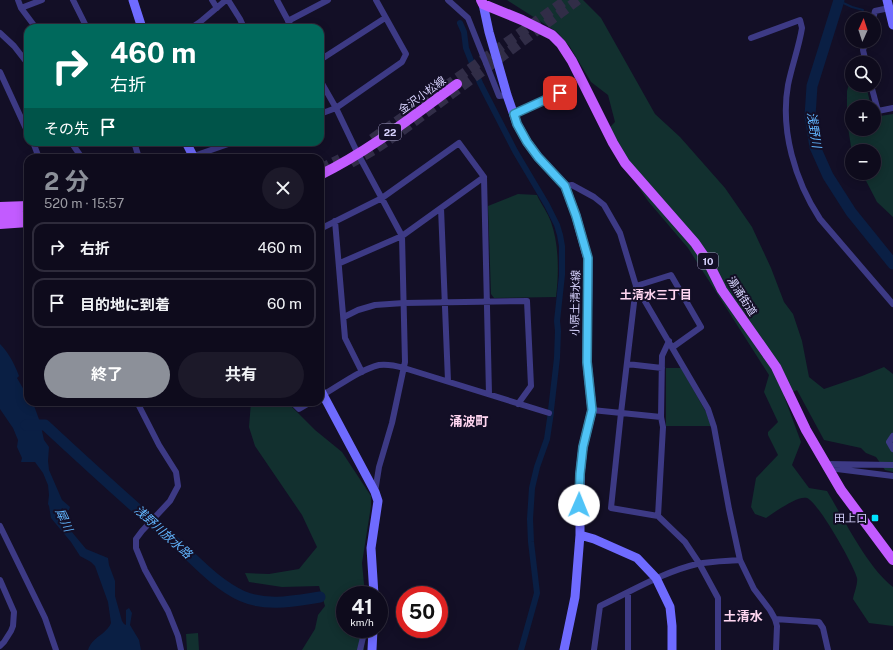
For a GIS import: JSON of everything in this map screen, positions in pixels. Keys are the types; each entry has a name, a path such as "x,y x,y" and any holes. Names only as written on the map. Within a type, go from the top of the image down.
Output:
{"main road":[{"path":"133,0 141,24"},
{"name":"小原土清水線","path":"482,2 507,96 517,124 527,142 538,157 565,186 576,216 588,258 587,362 592,410 583,447 580,474 580,536 575,597 564,650"},
{"name":"湯涌街道","path":"482,2 552,35 561,44 572,61 625,163 695,243 708,262 722,290 776,367 806,430 841,490 893,560"},
{"path":"888,4 893,25"},
{"name":"金沢小松線","path":"324,173 358,154 457,84"},
{"path":"0,200 24,201"},
{"path":"0,207 24,206"},
{"path":"0,217 24,216"},
{"path":"0,224 24,222"},
{"path":"324,398 375,492 378,501 371,548 373,586"},
{"path":"580,536 594,539 637,558 656,578 670,606 672,650"},
{"path":"372,650 373,638"}],"street":[{"path":"18,0 21,8 33,24"},
{"path":"21,8 42,0"},
{"path":"73,0 85,24"},
{"path":"212,0 217,8"},
{"path":"203,24 217,8 227,0 242,24"},
{"path":"277,0 290,24"},
{"path":"288,21 328,0"},
{"path":"324,112 336,108 402,62 405,58 406,54 376,0"},
{"path":"448,0 468,18 499,96 507,96"},
{"path":"876,12 888,4"},
{"path":"324,57 385,18"},
{"path":"751,38 800,20 802,28 788,86 786,116 798,178 810,205 820,220 893,304"},
{"path":"0,33 14,46 24,59"},
{"path":"0,72 24,124"},
{"path":"324,87 402,236 406,362 392,423 378,467 375,492"},
{"path":"874,92 878,111 893,108"},
{"path":"514,114 560,93"},
{"path":"324,227 382,198 459,143 484,177 489,394"},
{"path":"200,154 223,146"},
{"path":"340,263 402,236 484,177"},
{"path":"565,186 572,185 594,197 604,205 620,233 636,286 708,409 714,427 740,560 754,589 775,619 777,626 776,650"},
{"path":"441,208 448,381"},
{"path":"335,221 340,263 345,338 362,372"},
{"path":"636,286 671,275 701,328 671,344 662,356 661,417 663,427 658,516"},
{"path":"636,286 620,414 611,508 658,516 685,542 699,563 718,598 718,650"},
{"path":"344,317 358,310 375,305 404,303 528,301 531,386 518,404"},
{"path":"627,364 662,368"},
{"path":"324,391 362,372 380,365 391,365 448,381 549,413"},
{"path":"139,406 159,445 176,472 178,486 170,501 136,539 136,548 145,570 168,611 178,636 181,650"},
{"path":"296,406 299,409 304,406"},
{"path":"592,410 661,417"},
{"path":"893,436 889,442 893,449"},
{"path":"827,466 893,465"},
{"path":"827,466 893,476"},
{"path":"0,526 2,533 45,618 56,650"},
{"path":"594,650 600,606 656,578 699,563 740,560"},
{"path":"0,580 14,612 11,631 0,646"},
{"path":"628,593 628,650"},
{"path":"775,619 819,622 823,628 828,650"},
{"path":"360,650 363,638"}],"green space":[{"path":"507,0 583,0 601,18 655,114 680,137 725,188 752,227 771,268 784,302 793,314 802,341 809,377 824,389 884,367 893,374 893,472 885,470 876,457 866,453 861,448 824,440 797,390 784,396 801,442 792,465 809,488 827,491 865,555 874,568 893,587 893,626 869,623 853,599 857,578 843,548 819,510 812,502 807,498 798,499 766,518 755,514 751,507 756,478 778,455 768,435 768,432 778,422 764,392 769,375 688,248 648,201 603,134 615,122 608,95 591,82 570,47 557,32"},
{"path":"847,92 868,92 869,100 847,100"},
{"path":"893,114 893,217 877,202 866,180 881,180 881,144 851,144 849,136 881,136 881,116"},
{"path":"518,194 537,195 551,222 556,240 558,259 556,297 494,298 491,294 488,206"},
{"path":"666,368 681,368 706,412 711,426 666,426"},
{"path":"251,406 291,406 315,430 342,452 371,496 371,506 362,563 364,586 336,586 336,638 365,638 364,650 302,650 315,629 318,615 325,606 319,586 282,587 249,582 245,573 269,574 299,569 317,547 302,515 255,446 249,427"},
{"path":"198,633 199,650 187,650 186,634"}],"water":[{"name":"犀川","path":"0,344 14,363 19,376 17,378 24,390 24,406 34,406 44,440 49,447 49,470 62,500 70,507 67,511 62,508 60,512 71,531 86,549 108,558 115,581 115,596 122,621 126,625 126,610 129,608 132,613 130,625 139,640 141,650 88,650 90,645 109,627 111,623 108,602 95,566 80,556 71,542 51,518 48,504 48,485 43,473 35,462 21,462 22,458 17,447 18,440 13,428 0,409"}],"waterway":[{"name":"浅野川","path":"839,0 812,86 810,116 815,147 828,176 851,212 893,264"},
{"path":"839,1 863,10"},
{"path":"460,23 464,32 466,48 480,83 515,151 547,205 557,225 560,235 562,246 562,275 557,321 557,358 551,410"},
{"path":"521,650 537,593 531,542 530,519 532,488 537,467 547,439 551,412"},
{"name":"浅野川放水路","path":"26,425 45,425 207,572 233,591 251,599 271,602 320,597"}],"tunnel":[{"path":"372,139 566,0"},
{"path":"351,163 399,133 578,0"},
{"path":"324,167 340,159"}],"place":[{"name":"田上口","path":"875,518"}],"district":[{"name":"土清水三丁目","path":"656,295"},
{"name":"涌波町","path":"469,421"},
{"name":"土清水","path":"743,616"}],"route":[{"path":"560,93 514,114 517,124 527,142 538,157 565,186 576,216 588,258 586,340 592,410 583,447 579,505"}]}
